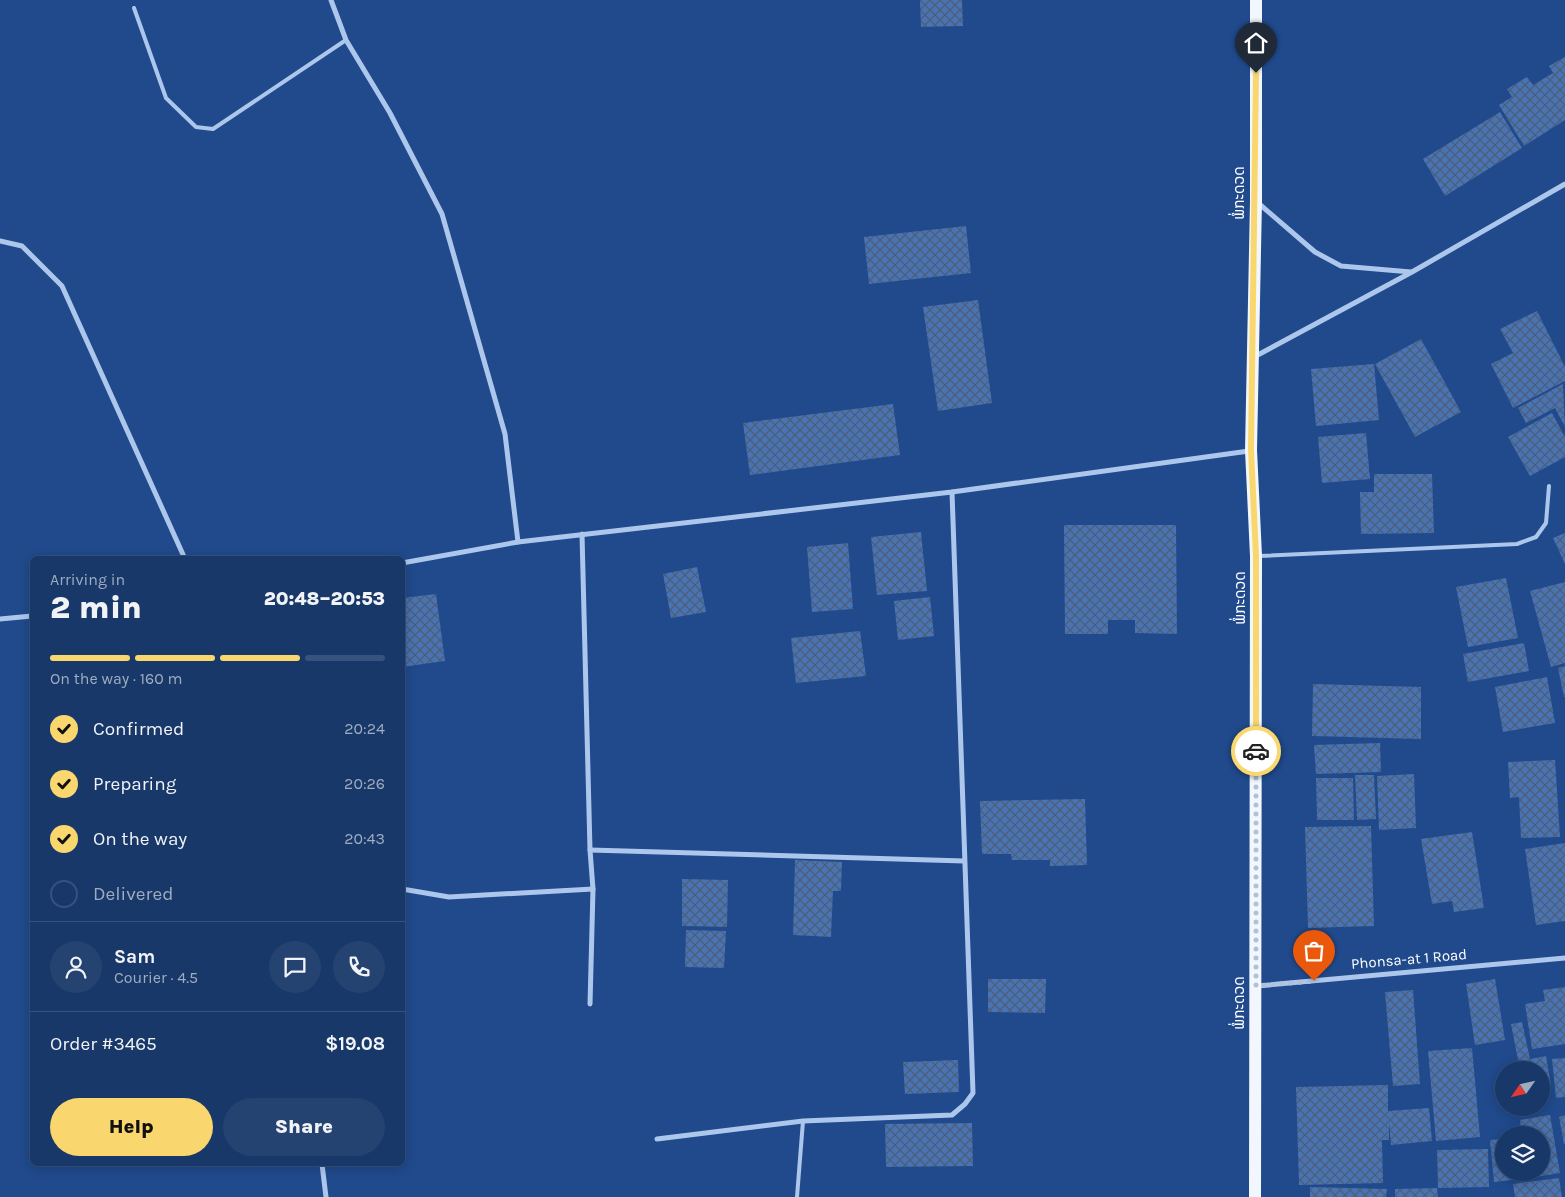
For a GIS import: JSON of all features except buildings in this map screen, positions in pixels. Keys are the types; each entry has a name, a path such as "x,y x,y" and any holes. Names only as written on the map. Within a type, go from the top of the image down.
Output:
{"main road":[{"name":"ພໍ່ກະດວດ","path":"1255,1197 1256,556 1251,450 1256,201 1256,0"}],"street":[{"path":"331,0 346,40 390,113 442,214 505,434 518,542"},
{"path":"1254,357 1412,272 1565,184"},
{"path":"1256,201 1315,252 1341,266 1412,272"},
{"path":"0,241 22,246 62,286 184,556"},
{"path":"405,562 518,542 952,492 1251,450"},
{"path":"657,1139 803,1121 952,1115 973,1093 952,492"},
{"path":"582,534 590,850 593,889 590,1004"},
{"path":"0,619 30,616"},
{"path":"590,850 964,861"},
{"path":"405,890 449,897 593,889"},
{"name":"Phonsa-at 1 Road","path":"1256,986 1565,958"},
{"path":"322,1166 326,1197"}],"lane":[{"path":"134,8 166,98 196,127 213,129 346,40"},
{"path":"1256,556 1517,544 1536,538 1546,523 1549,486"},
{"path":"797,1197 803,1121"}],"way so far":[{"path":"1256,751 1256,986 1314,981"}],"route":[{"path":"1256,73 1254,357 1251,450 1256,556 1256,751"}]}
